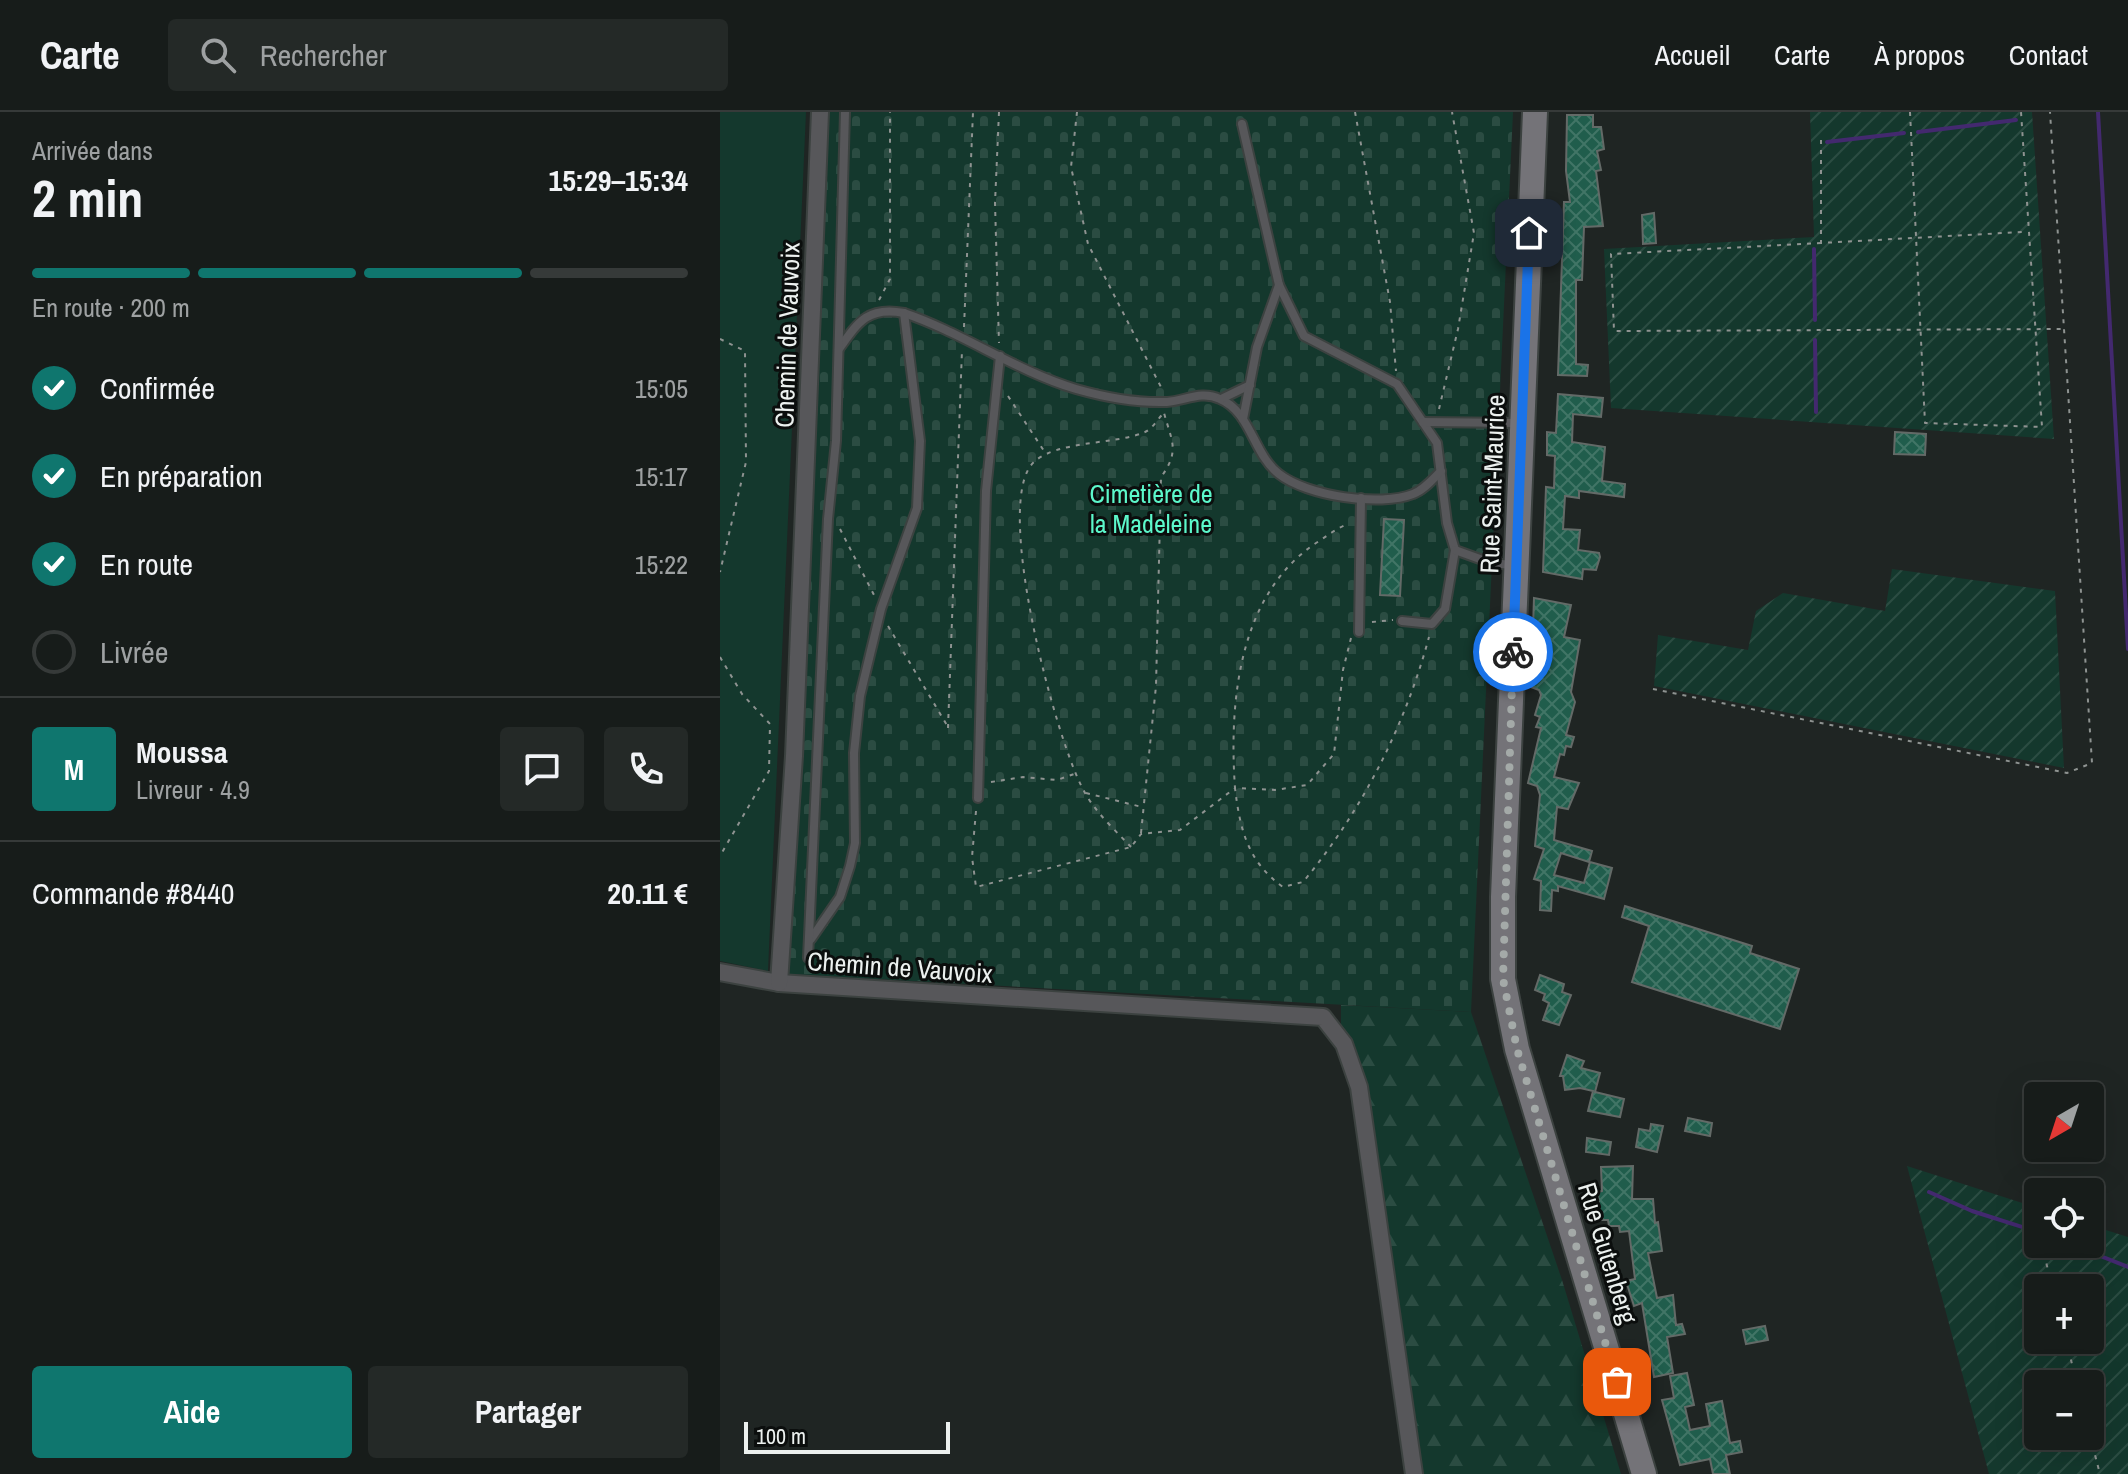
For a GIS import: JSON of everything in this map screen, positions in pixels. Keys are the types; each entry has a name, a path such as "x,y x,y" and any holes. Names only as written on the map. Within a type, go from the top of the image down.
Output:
{"street":[{"name":"Chemin de Vauvoix","path":"820,112 794,756 779,983 1323,1017 1344,1044 1359,1087 1414,1474"},
{"name":"Rue Saint-Maurice","path":"1517,1049 1503,979 1535,112"},
{"path":"720,972 779,983"},
{"name":"Rue Gutenberg","path":"1517,1049 1644,1474"}],"lane":[{"path":"808,958 838,350 845,112"},
{"path":"1242,124 1279,285 1304,336 1397,384 1437,443 1447,523 1455,550 1445,609 1432,624 1402,621"},
{"path":"1243,419 1257,347 1279,285"},
{"path":"838,350 851,331 873,312 885,309 904,313 963,337 1074,388 1168,402 1196,394 1221,399 1243,419 1258,452 1279,474 1299,484 1389,502 1417,493 1441,471"},
{"path":"810,940 840,897 850,866 855,843 854,753 860,696 881,609 917,508 920,441 904,313"},
{"path":"978,798 986,491 1000,356"},
{"path":"1221,399 1250,385"},
{"path":"1423,422 1522,423"},
{"path":"1359,632 1361,498"},
{"path":"1455,550 1491,563 1517,565"}],"path":[{"path":"873,312 890,279 890,112"},
{"path":"948,728 973,112"},
{"path":"999,112 995,203 1000,356"},
{"path":"1077,112 1071,167 1088,244 1168,402 1164,413 1148,431 1047,455 1034,462 1024,476 1022,554 1032,631 1076,774 1085,793 1131,847"},
{"path":"1355,112 1388,288 1397,384"},
{"path":"1438,423 1474,233 1452,112"},
{"path":"1910,112 1925,423 2042,427 2021,112"},
{"path":"1653,689 2067,773 2092,763 2050,112"},
{"path":"1821,140 1821,243"},
{"path":"2022,232 1611,254 1614,331 2065,329"},
{"path":"720,339 745,351 746,462 720,572"},
{"path":"998,374 1025,426 1047,455"},
{"path":"1076,774 1057,780 1023,777 989,782 978,798 972,857 976,887 1131,847 1141,834 1156,686 1161,477 1173,460 1173,446 1164,413"},
{"path":"1361,520 1342,526 1302,553 1272,585 1249,629 1231,733 1238,821 1259,870 1283,887 1303,882 1351,818 1414,691 1432,624"},
{"path":"1141,834 1180,830 1235,788 1275,790 1307,785 1334,754 1343,670 1351,637 1376,620 1402,621"},
{"path":"720,657 742,694 770,724 769,771 720,856"},
{"path":"1085,793 1143,807"},
{"path":"2094,1450 2100,1474"}],"green space":[{"path":"720,112 806,112 768,971 720,961"},
{"name":"Cimetière de la Madeleine","path":"827,112 1513,112 1471,1012 787,974"},
{"path":"1810,112 2032,112 2054,439 1611,408 1604,249 1814,237"},
{"path":"1892,569 2055,591 2064,768 1654,686 1658,635 1748,650 1756,611 1783,593 1885,611"},
{"path":"1341,1005 1471,1012 1562,1280 1621,1474 1421,1474 1341,1031"},
{"path":"1907,1166 2024,1204 2024,1258 2104,1258 2104,1229 2128,1237 2128,1474 1989,1474"}],"building":[{"path":"1567,115 1593,115 1593,127 1601,127 1604,149 1597,151 1601,170 1596,171 1603,226 1584,227 1582,280 1576,280 1576,364 1588,365 1587,376 1558,375 1564,202 1570,202 1566,171"},
{"path":"1654,213 1656,243 1643,244 1642,215"},
{"path":"1558,394 1603,398 1601,417 1573,414 1572,442 1605,447 1602,481 1625,484 1624,497 1579,491 1579,498 1565,496 1563,529 1580,530 1578,550 1599,553 1600,557 1596,570 1583,569 1582,579 1543,572 1546,487 1554,488 1555,456 1547,455 1547,432 1556,433"},
{"path":"1895,432 1926,434 1925,455 1894,454"},
{"path":"1384,519 1404,520 1400,596 1380,595"},
{"path":"1534,598 1571,605 1564,637 1580,640 1571,692 1575,702 1566,735 1574,737 1571,747 1566,746 1564,755 1560,754 1554,777 1579,783 1568,809 1557,807 1554,840 1592,851 1589,862 1561,853 1554,875 1584,883 1590,862 1612,868 1604,899 1558,886 1558,891 1552,890 1551,911 1540,910 1541,881 1534,879 1544,849 1535,846 1540,795 1537,786 1528,783 1541,728 1536,727 1540,717 1535,715 1541,695 1539,690 1531,687"},
{"path":"1625,906 1752,946 1750,953 1799,969 1780,1029 1632,982 1649,926 1622,917"},
{"path":"1540,975 1564,984 1562,992 1571,995 1559,1025 1543,1020 1549,1003 1543,1000 1545,994 1535,990"},
{"path":"1567,1055 1584,1061 1581,1068 1600,1073 1595,1092 1624,1099 1620,1117 1588,1111 1593,1091 1580,1088 1565,1090 1563,1076 1560,1076"},
{"path":"1688,1118 1712,1123 1710,1136 1685,1131"},
{"path":"1651,1124 1663,1126 1657,1152 1636,1147 1639,1129 1650,1131"},
{"path":"1587,1138 1611,1142 1609,1155 1586,1152"},
{"path":"1633,1166 1632,1199 1653,1199 1655,1223 1658,1222 1662,1251 1648,1253 1657,1298 1673,1295 1676,1325 1682,1324 1685,1334 1667,1337 1673,1373 1654,1377 1642,1303 1634,1306 1626,1281 1635,1279 1629,1231 1620,1232 1619,1226 1609,1226 1608,1220 1600,1220 1598,1192 1602,1191 1601,1167"},
{"path":"1765,1326 1768,1340 1746,1344 1743,1330"},
{"path":"1687,1373 1694,1405 1685,1407 1690,1430 1710,1426 1706,1404 1722,1401 1730,1443 1740,1441 1742,1452 1726,1455 1730,1474 1713,1474 1710,1459 1680,1465 1662,1400 1674,1398 1670,1376"}],"waterway":[{"path":"2098,112 2128,649"},
{"path":"1918,132 2016,120"},
{"path":"1827,142 1904,133"},
{"path":"1814,249 1815,320"},
{"path":"1815,340 1816,412"},
{"path":"1929,1192 1972,1211 2024,1228"},
{"path":"2104,1257 2128,1267"}],"way so far":[{"path":"1513,652 1503,897 1503,979 1517,1049 1617,1382"}],"route":[{"path":"1513,652 1529,233"}]}
